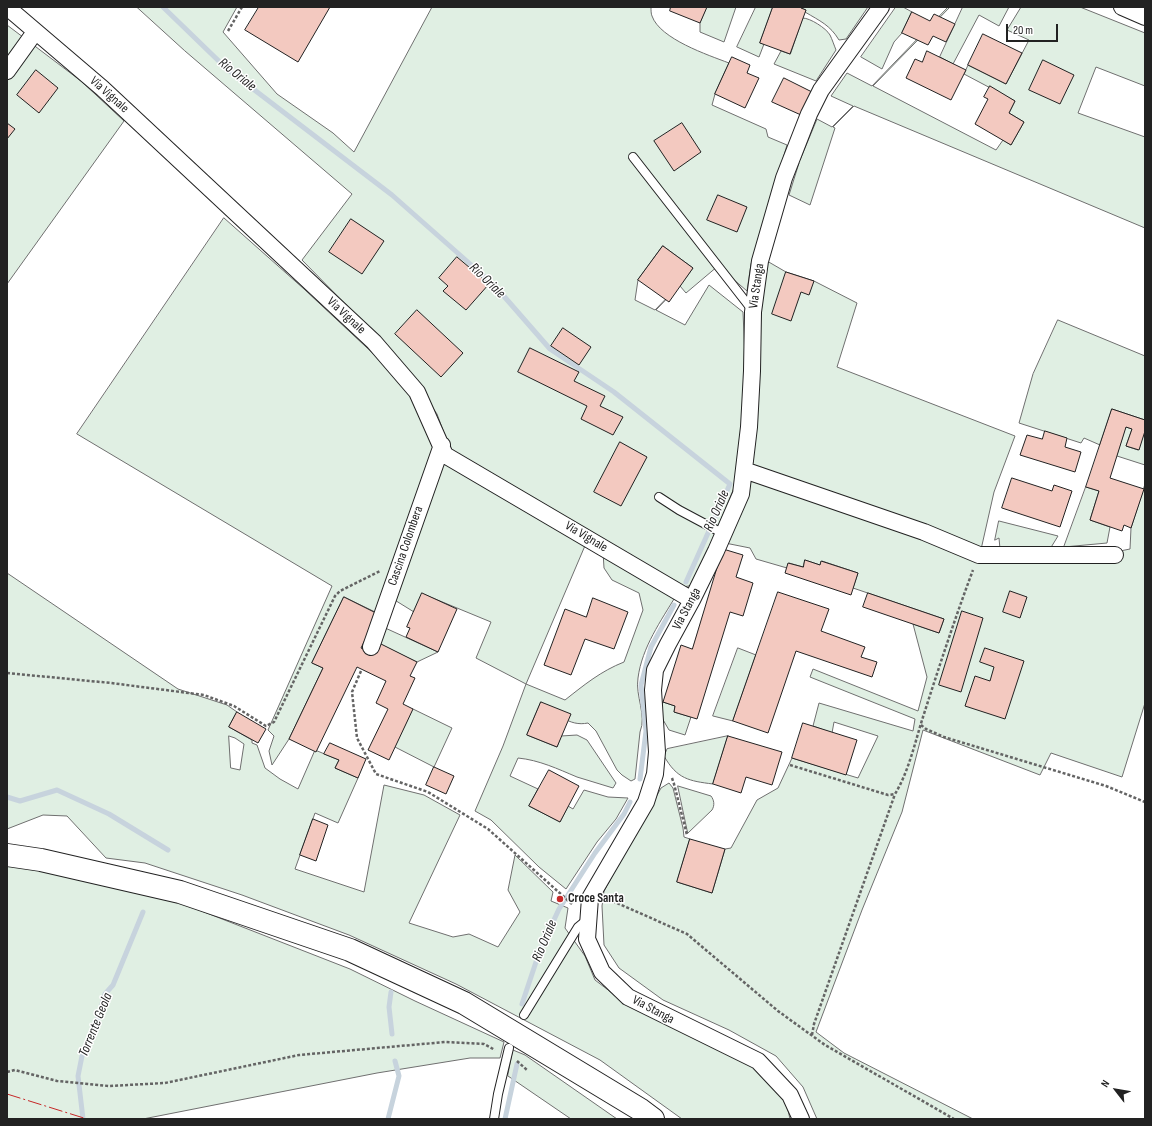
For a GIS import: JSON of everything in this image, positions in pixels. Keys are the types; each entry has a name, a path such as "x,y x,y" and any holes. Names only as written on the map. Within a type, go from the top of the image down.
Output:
{"highway":[{"path":"7,855 41,860 180,892 350,950 464,1003 653,1119"}],"street":[{"name":"Via Vignale","path":"7,7 102,88 374,342 417,392 442,445 445,455 692,600"},
{"name":"Via Stanga","path":"801,1119 790,1095 758,1062 628,997 602,972 587,939 590,898 646,802 655,774 657,752 653,690 655,670 692,600 716,529 741,494 749,427 753,312 760,261 784,178 809,114 821,90 881,7"},
{"path":"1122,7 1145,16"},
{"path":"7,71 35,32"},
{"name":"Cascina Colombera","path":"371,647 442,445"},
{"path":"744,470 924,532 979,555 1115,555"}],"lane":[{"path":"633,157 753,312"},
{"path":"659,497 679,510 716,529"},
{"path":"524,1015 578,927 589,918"},
{"path":"494,1119 508,1052"}],"path":[{"path":"228,31 242,7"},
{"path":"812,1036 895,794 900,786 921,725 959,607 979,555"},
{"path":"7,673 111,683 204,695 234,706 266,726 274,722 337,593 402,560"},
{"path":"361,671 352,692 357,738 376,774 428,792 488,828 567,900"},
{"path":"921,725 926,729 944,737 1106,786 1145,802"},
{"path":"790,765 888,795 895,794"},
{"path":"670,774 687,835"},
{"path":"593,892 687,934 778,1011 812,1036 825,1045 954,1119"},
{"path":"560,902 562,898 565,897"},
{"path":"7,1072 15,1070 57,1081 109,1086 165,1083 299,1056 445,1042 484,1044 508,1052"}],"green space":[{"path":"137,7 237,7 223,32 277,94 333,133 354,152 432,7 651,7 652,16 664,32 674,39 709,56 729,63 715,94 712,105 766,129 768,137 787,145 775,186 800,160 817,119 832,127 853,106 831,96 847,73 872,86 948,7 950,7 873,86 996,150 1003,140 1011,145 1024,122 1009,113 1015,101 964,74 968,65 1006,84 1029,40 1007,30 1021,7 1080,7 1145,33 1145,86 1096,67 1078,113 1145,137 1145,228 854,106 833,127 835,128 810,205 789,195 799,163 774,188 751,264 747,291 718,266 686,293 680,286 681,284 656,310 685,325 709,285 743,312 746,381 736,483 694,585 683,587 451,452 437,414 412,377 357,316 302,260 352,194 185,51","holes":["663,246 693,268 685,279 655,310 635,300 638,280"]},
{"path":"707,7 736,7 724,42 700,32 700,23"},
{"path":"756,7 773,7 760,43 764,44 759,57 737,47"},
{"path":"801,7 868,7 846,39 839,40 828,27 805,12 806,10"},
{"path":"896,7 903,7 912,12 902,33 894,42 882,69 861,57"},
{"path":"963,7 1009,7 999,26 979,15 953,64 940,57"},
{"path":"803,18 814,22 825,29 830,35 836,50 816,81 774,64 781,51 790,54"},
{"path":"7,25 81,81 124,121 7,284"},
{"path":"224,218 304,289 396,375 413,399 435,447 394,565 375,612 344,597 312,663 323,668 289,739 272,765 269,751 274,736 268,730 332,586 77,434"},
{"path":"767,261 786,272 814,281 857,303 837,367 1015,436 994,492 980,554 751,471 761,313"},
{"path":"1058,320 1145,356 1145,420 1112,409 1100,445 1084,438 1081,443 1019,423 1033,374"},
{"path":"1126,427 1132,429 1126,446 1138,450 1145,431 1145,465 1117,456"},
{"path":"441,462 587,541 526,684 476,658 491,622 423,594 414,612 393,599"},
{"path":"751,474 982,557 1120,551 1130,549 1131,528 1145,484 1145,703 1122,777 1051,753 1040,775 923,730 902,812 862,910 816,1032 844,1053 973,1119 817,1119 803,1087 776,1056 729,1030 663,1000 619,968 604,945 602,906 604,891 661,788 669,783 673,788 684,837 690,839 677,882 712,893 725,849 731,848 757,800 778,788 792,758 858,778 878,736 834,722 832,733 813,726 819,703 913,731 915,719 810,677 813,669 918,711 927,677 913,624 939,633 944,619 853,588 858,573 822,561 820,565 805,560 803,567 789,563 787,568 756,559 750,548 725,543"},
{"path":"1086,487 1099,491 1090,520 1110,527 1107,543 1064,547"},
{"path":"999,521 1058,536 1050,549 1000,549 999,538 995,540"},
{"path":"603,552 677,594 653,634 640,667 638,692 642,712 642,726 635,779 631,781 617,770 596,731 588,723 581,724 569,721 557,715 541,702 527,735 557,747 561,736 577,735 587,740 616,783 613,788 577,777 541,763 518,758 510,776 538,789 529,806 560,822 568,806 573,809 584,790 608,797 628,798 616,819 597,842 566,889 539,867 491,820 475,811 503,746 526,684 565,700 600,674 624,662 643,610 639,593 612,580 604,568"},
{"path":"7,573 178,689 227,705 237,712 229,727 252,740 252,743 257,745 265,768 280,779 298,789 315,750 339,760 335,768 358,778 338,823 315,813 295,869 364,892 384,785 424,795 460,815 409,923 453,937 469,934 498,947 520,912 508,890 515,855 553,892 551,901 568,908 565,928 585,956 595,980 616,996 756,1067 781,1094 790,1119 682,1119 600,1060 456,984 349,935 242,895 145,863 106,858 67,816 43,815 7,829","holes":["229,736 244,744 240,770 231,768"]},
{"path":"383,627 438,652 417,662 379,644"},
{"path":"738,648 756,655 733,721 713,716"},
{"path":"663,702 675,706 674,712 691,717 685,735 669,730 662,718"},
{"path":"413,709 452,728 434,767 395,747"},
{"path":"728,736 713,784 697,782 684,778 674,770 664,756 667,749"},
{"path":"678,786 711,796 713,801 714,806 712,810 688,833"},
{"path":"7,865 33,868 176,901 350,969 504,1042 500,1058 470,1058 377,1073 143,1119 7,1119"},
{"path":"513,1050 525,1055 617,1119 571,1119 508,1076"}],"building":[{"path":"259,7 330,7 298,62 245,30"},
{"path":"671,7 707,7 700,23 670,11"},
{"path":"773,7 801,7 806,10 790,54 760,43"},
{"path":"912,12 930,21 934,14 955,24 946,42 933,36 928,45 902,33"},
{"path":"983,34 1022,53 1006,84 968,65"},
{"path":"927,51 966,70 951,100 906,78 915,59 922,62"},
{"path":"732,57 750,65 747,73 759,78 745,108 715,94"},
{"path":"1043,60 1074,75 1060,104 1029,90"},
{"path":"36,70 58,88 39,113 17,95"},
{"path":"784,78 812,92 801,115 772,102"},
{"path":"990,86 1015,101 1009,113 1024,122 1011,145 975,124 988,99 984,97"},
{"path":"7,123 15,129 7,139"},
{"path":"682,123 701,152 674,171 654,141"},
{"path":"718,195 747,207 737,232 707,220"},
{"path":"351,219 384,241 362,274 329,252"},
{"path":"663,246 693,268 669,302 638,280"},
{"path":"457,257 489,284 466,310 443,291 448,286 439,278"},
{"path":"786,272 814,281 809,295 801,292 791,321 772,314"},
{"path":"417,310 463,353 441,377 395,334"},
{"path":"563,328 591,347 579,365 551,346"},
{"path":"530,348 579,372 574,381 605,396 600,406 623,417 613,435 581,419 587,406 518,372"},
{"path":"1112,409 1145,420 1145,431 1139,450 1126,446 1132,429 1126,427 1110,478 1144,489 1131,528 1124,525 1122,531 1090,520 1099,491 1086,487"},
{"path":"1045,431 1067,438 1065,447 1081,452 1075,472 1020,455 1027,435 1042,439"},
{"path":"620,442 647,457 621,506 594,492"},
{"path":"1012,478 1052,491 1054,485 1072,491 1060,527 1002,508"},
{"path":"723,549 743,555 736,577 753,583 743,616 730,612 697,719 674,712 675,706 663,702 681,645 692,649"},
{"path":"805,560 820,565 821,561 858,573 851,595 785,573 788,563 803,567"},
{"path":"1010,591 1027,597 1020,618 1003,612"},
{"path":"778,592 829,609 821,631 865,647 861,657 877,662 872,677 796,651 768,733 733,721"},
{"path":"422,593 457,609 438,652 406,637 410,628 407,627"},
{"path":"868,593 944,619 939,633 863,607"},
{"path":"344,597 378,614 361,648 373,654 379,643 417,662 410,676 415,678 403,704 413,709 389,760 368,750 388,709 376,703 386,681 357,667 316,752 289,739 323,668 312,663"},
{"path":"593,598 628,612 614,649 585,639 571,675 544,665 565,609 586,617"},
{"path":"962,611 983,618 961,692 939,685"},
{"path":"985,648 1024,661 1005,719 965,706 975,676 990,681 994,667 980,662"},
{"path":"541,702 571,714 557,747 527,735"},
{"path":"237,712 266,729 258,743 229,727"},
{"path":"803,723 857,740 846,775 792,758"},
{"path":"728,736 782,752 772,785 746,777 741,793 713,784"},
{"path":"330,743 366,759 358,778 335,768 339,760 324,754"},
{"path":"434,767 454,776 446,794 426,785"},
{"path":"549,770 579,786 560,822 529,806"},
{"path":"313,819 328,825 316,861 300,855"},
{"path":"690,839 725,849 712,893 677,882"}],"waterway":[{"name":"Rio Oriale","path":"163,7 227,69 392,195 495,286 550,349 614,392 730,484 686,582"},
{"name":"Rio Oriale","path":"640,779 646,731 641,685 651,647 674,605"},
{"name":"Torrente Geola","path":"7,797 20,801 57,790 109,814 168,850"},
{"name":"Rio Oriale","path":"522,1004 540,950 559,909 595,853 624,814 630,802"},
{"name":"Torrente Geola","path":"83,1119 78,1076 82,1056 96,1025 105,994 113,985 143,912"},
{"path":"391,992 389,1007 392,1034"},
{"path":"388,1119 399,1076 395,1061"},
{"name":"Rio Oriale","path":"505,1119 517,1064"}],"power":[{"path":"7,1094 87,1119"}],"place":[{"name":"Croce Santa","path":"560,899"}]}
